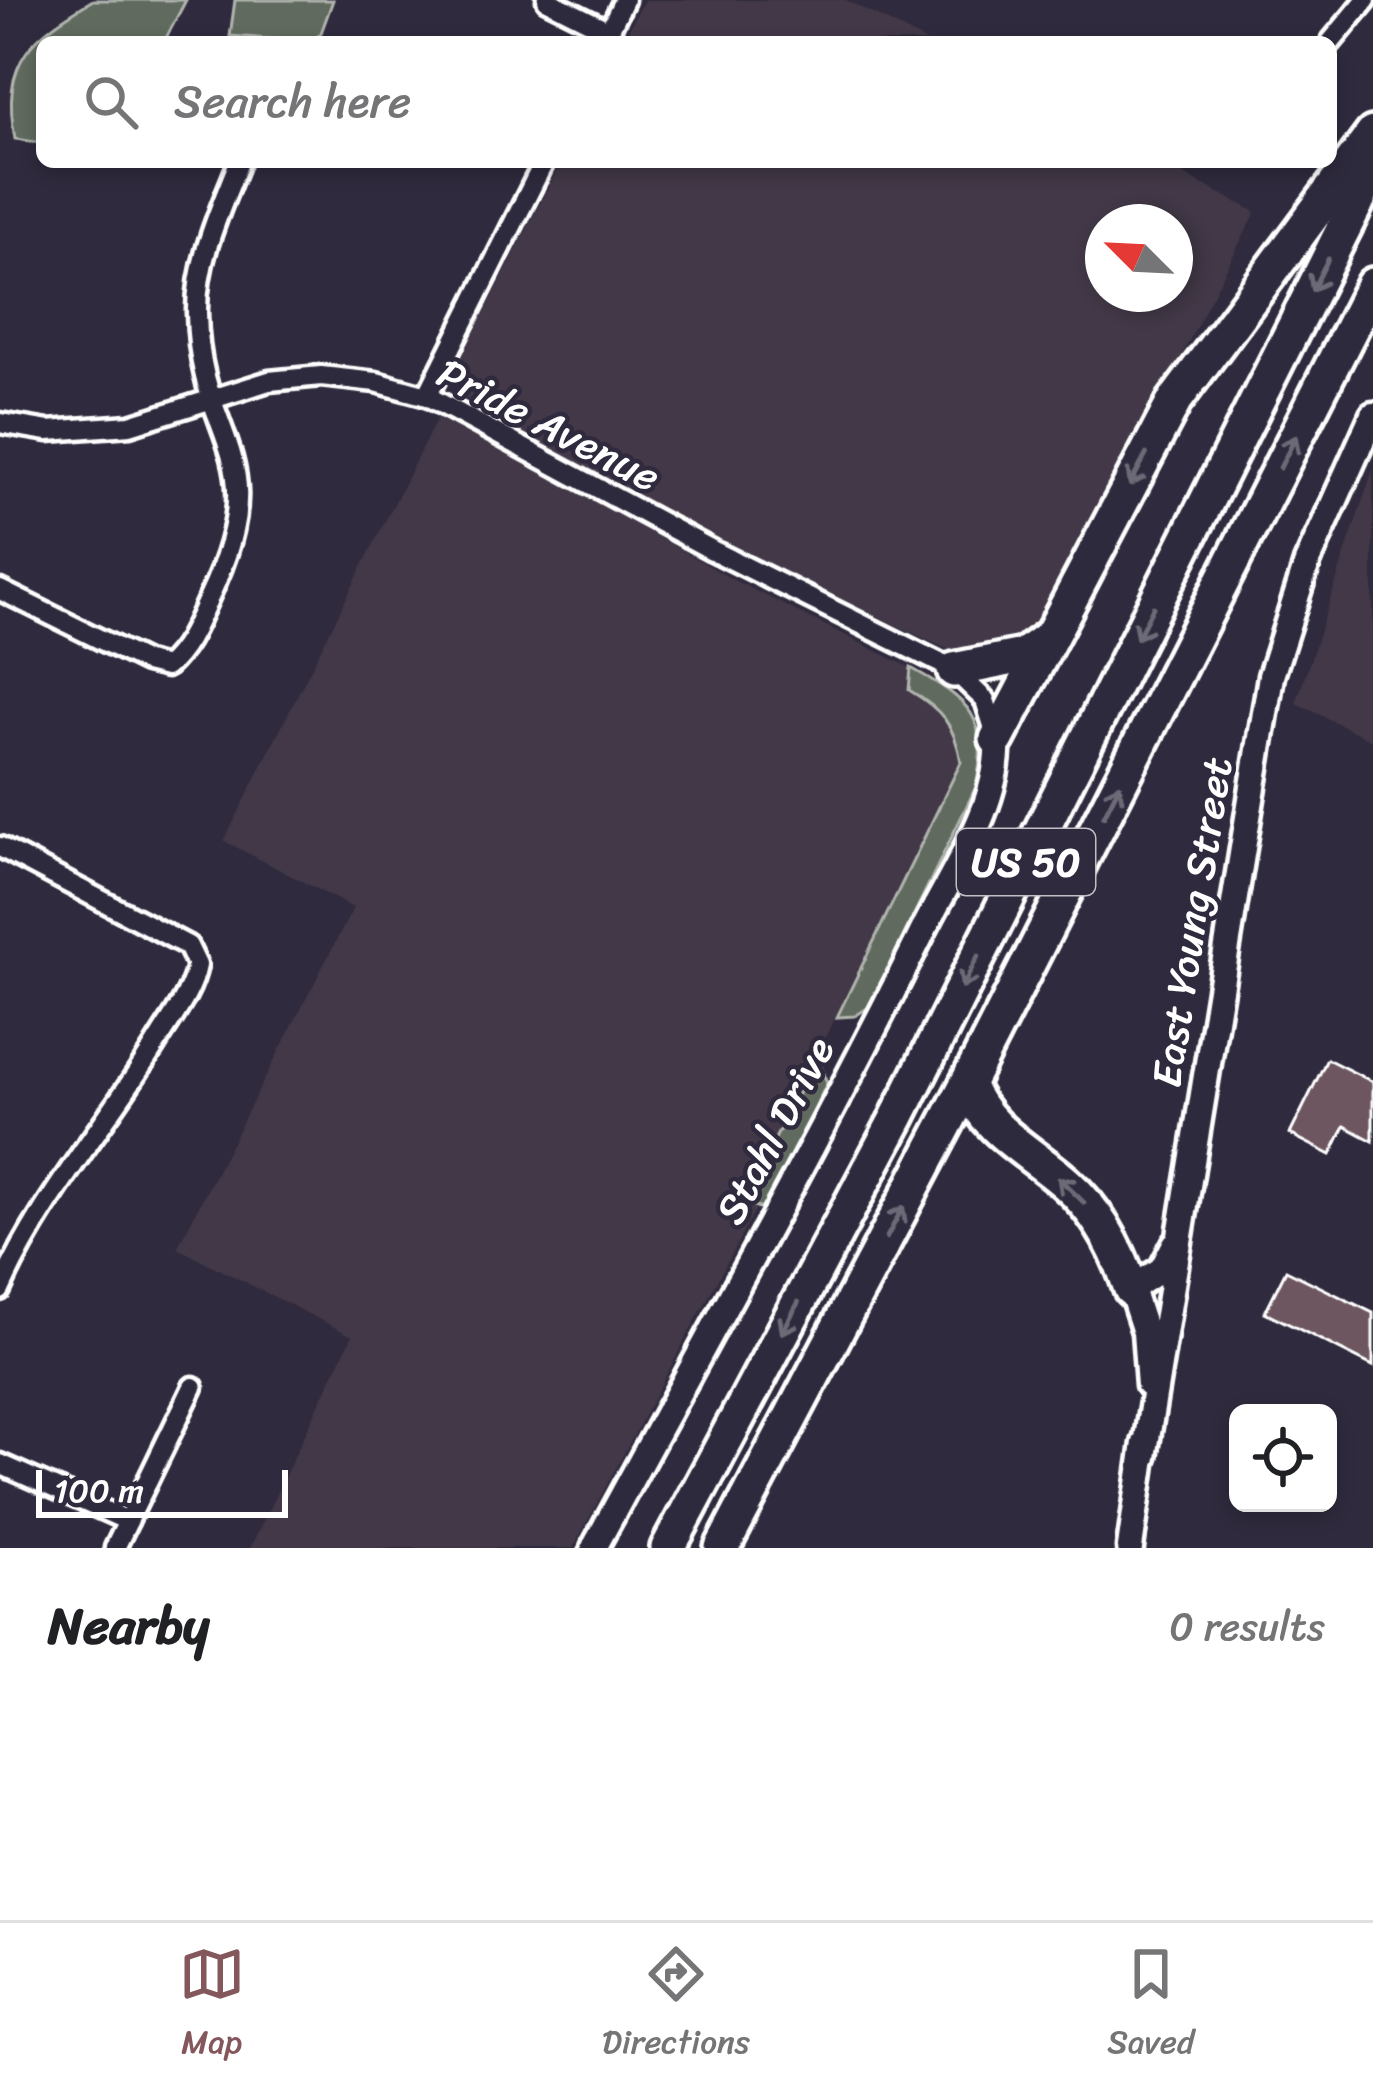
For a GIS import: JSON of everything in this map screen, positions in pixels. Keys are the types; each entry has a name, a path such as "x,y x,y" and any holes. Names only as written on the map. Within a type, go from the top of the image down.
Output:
{"highway":[{"path":"998,739 1174,402 1373,134"},
{"name":"US 50","path":"668,1548 908,1097 1373,170"},
{"name":"US 50","path":"722,1548 968,1084 1373,285"},
{"path":"954,670 1023,656 1051,636"},
{"path":"968,1084 982,1116 1082,1200 1117,1252 1132,1288"}],"main road":[{"name":"East Young Street","path":"1130,1548 1271,676 1307,563 1373,415"},
{"name":"Stahl Drive","path":"594,1548 901,974 996,778 998,739"},
{"path":"1132,1288 1162,1269 1181,1234"},
{"name":"East Young Street","path":"1132,1288 1145,1333 1150,1390 1144,1457"}],"street":[{"path":"547,0 606,36 624,0"},
{"path":"1336,36 1366,0"},
{"path":"0,590 146,662 166,667 182,653 230,553 238,520 241,485 235,450 210,396 197,307 204,258 236,168"},
{"path":"427,396 541,168"},
{"name":"Pride Avenue","path":"0,423 48,431 130,425 210,396 321,376 427,396 712,550 954,670 986,700 998,739"},
{"path":"0,847 144,922 194,954 190,987 119,1105 37,1215 0,1289"},
{"path":"116,1548 193,1387"},
{"path":"0,1464 128,1521"}],"shaded area":[{"path":"644,0 846,0 915,36 625,36"},
{"path":"558,168 1171,168 1256,212 1040,628 1020,649 964,657 671,520 456,393 458,365"},
{"path":"437,418 500,447 732,579 911,668 909,690 933,705 956,730 961,762 744,1202 756,1209 573,1548 250,1548 352,1336 177,1248 353,908 224,841"},
{"path":"1373,469 1373,741 1296,703"}],"green space":[{"path":"93,0 186,0 167,36 41,36"},
{"path":"235,0 333,0 318,36 230,36"},
{"path":"36,41 36,142 15,139 12,89 26,53"},
{"path":"911,668 948,691 971,713 980,743 976,787 869,1007 855,1016 837,1017 961,762 945,719 909,690"},
{"path":"817,1056 827,1083 767,1211 743,1202"}],"building":[{"path":"1327,1059 1373,1082 1373,1141 1345,1126 1331,1155 1290,1134"},
{"path":"1286,1270 1373,1313 1373,1366 1265,1312"}]}
